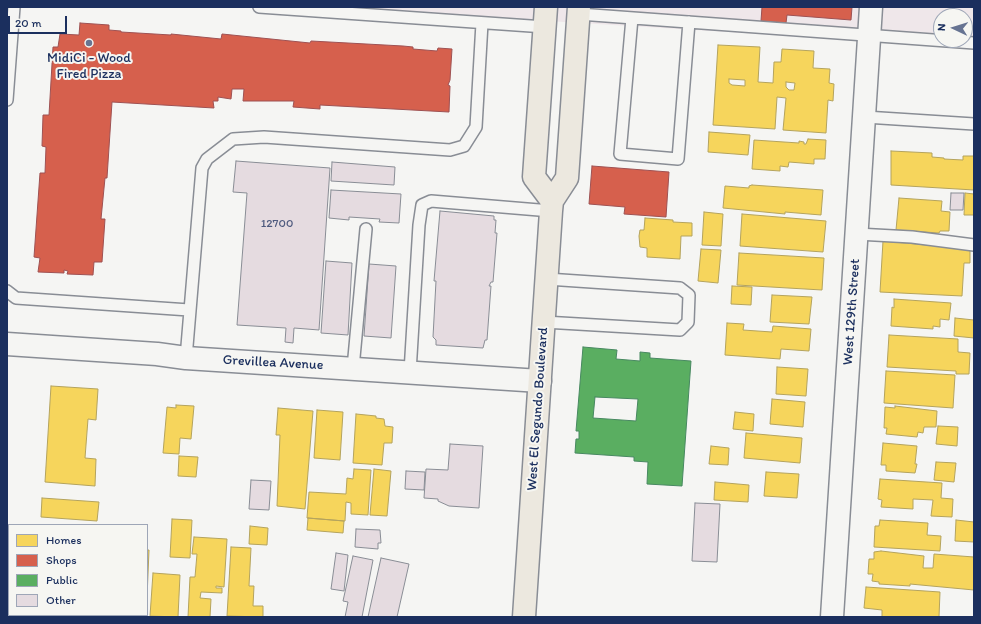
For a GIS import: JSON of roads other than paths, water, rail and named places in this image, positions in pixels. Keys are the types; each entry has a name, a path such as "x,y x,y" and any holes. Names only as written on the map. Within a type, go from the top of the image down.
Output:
{"main road":[{"name":"West El Segundo Boulevard","path":"524,617 552,206 567,178 579,10"},
{"path":"546,17 534,177 552,206"}],"street":[{"name":"West 129th Street","path":"832,617 871,7"},
{"name":"Grevillea Avenue","path":"7,344 186,358 540,381"}],"lane":[{"path":"7,100 14,7"},
{"path":"259,7 365,11 482,24 546,17"},
{"path":"579,10 632,18 974,43"},
{"path":"632,18 620,154 678,159 689,22"},
{"path":"186,358 202,168 207,159 233,139 264,137 450,150 464,146 476,127 482,24"},
{"path":"865,116 974,124"},
{"path":"410,372 419,225 422,205 431,201 552,206"},
{"path":"353,368 366,229"},
{"path":"857,234 912,237 974,245"},
{"path":"544,322 680,330 688,322 689,296 680,288 547,279"},
{"path":"7,291 16,298 189,310"}],"place":[{"name":"MidiCi - Wood Fired Pizza","path":"89,43"}]}
